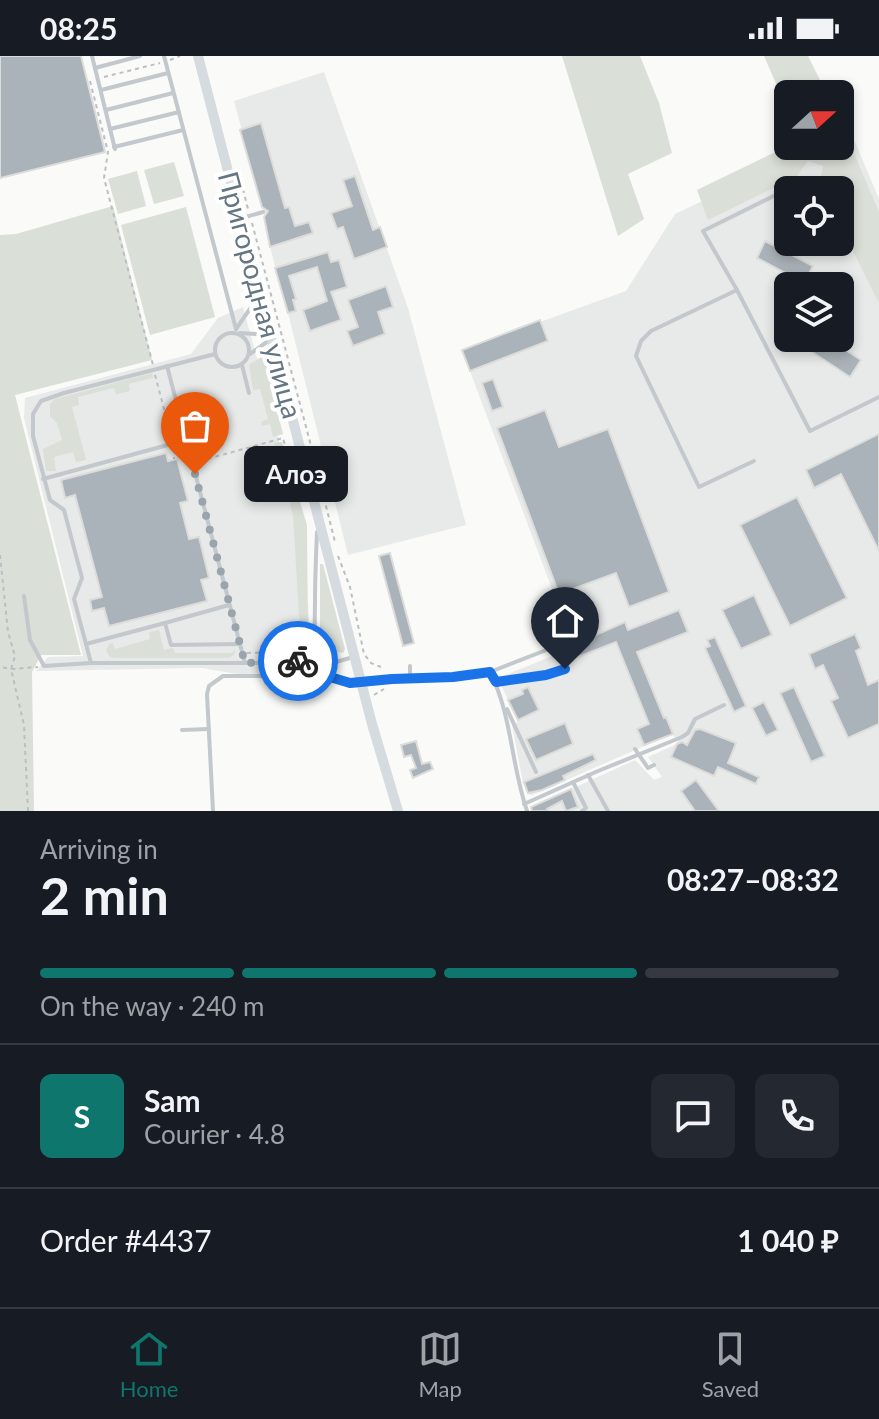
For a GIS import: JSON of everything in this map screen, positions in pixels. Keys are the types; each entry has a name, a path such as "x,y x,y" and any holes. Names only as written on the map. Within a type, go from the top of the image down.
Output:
{"street":[{"name":"Пригородная улица","path":"198,56 259,295 315,484 318,517 398,811"}],"lane":[{"path":"92,56 115,148 183,130"},
{"path":"95,68 140,56"},
{"path":"164,59 234,331 250,345 250,354"},
{"path":"100,90 168,73"},
{"path":"105,110 173,93"},
{"path":"110,129 179,112"},
{"path":"774,196 703,231 810,431 879,397"},
{"path":"240,219 263,212"},
{"path":"737,290 651,331 641,341 636,356 699,487 754,461"},
{"path":"234,331 259,295"},
{"path":"234,331 271,337 242,365 228,368 219,363 215,354 216,343 223,335 234,331"},
{"path":"91,663 74,599 82,578 64,510 50,500 43,479 33,436 33,414 41,401 215,354"},
{"path":"242,365 249,393"},
{"path":"167,366 245,663"},
{"path":"43,479 186,440"},
{"path":"315,484 330,481"},
{"path":"318,517 315,641 320,662 337,681 453,677 490,672 572,640"},
{"path":"24,596 30,640 44,666 91,663 333,663 355,656"},
{"path":"86,644 229,605"},
{"path":"165,623 171,645 239,644"},
{"path":"213,811 207,694 213,680 223,676 301,676 320,662"},
{"path":"410,666 410,678"},
{"path":"496,682 534,678 565,669"},
{"path":"490,672 504,705 527,811"},
{"path":"504,705 536,772"},
{"path":"524,804 682,737 688,733 695,719 724,705"},
{"path":"182,730 209,729"},
{"path":"635,749 648,768 654,765"},
{"path":"588,775 608,811"},
{"path":"573,782 586,808 582,811"}],"path":[{"path":"174,459 173,444 104,178 108,152 89,81 180,56"},
{"path":"239,176 315,484 335,541"},
{"path":"192,463 283,438 293,475"},
{"path":"0,555 8,632 15,656 11,669 24,725 28,811"},
{"path":"338,556 350,587 364,654 371,663 381,667"},
{"path":"242,654 301,651"},
{"path":"0,667 44,666"}],"shaded area":[{"path":"562,56 640,56 659,103 672,153 628,174 644,219 618,236"},
{"path":"764,56 808,56 820,80 774,80"},
{"path":"324,72 408,308 466,525 348,555 267,236 270,234 234,101"},
{"path":"854,140 879,199 879,811 534,811 532,807 635,760 654,780 662,777 648,757 677,744 672,734 532,795 528,794 523,783 512,725 518,722 498,678 574,647 462,350 626,291 675,214 788,160 854,160"},
{"path":"774,153 774,160 854,160 854,154 879,212 879,303 854,253 854,176 821,176 823,166 808,161 797,176 774,176 774,188 708,220 697,190"},
{"path":"174,162 184,196 154,204 144,170"},
{"path":"137,171 146,206 118,214 108,179"},
{"path":"113,206 152,360 15,395 81,655 41,655 32,672 34,811 0,811 0,235 16,234"},
{"path":"186,207 215,317 150,335 121,225"},
{"path":"243,307 304,535 313,687 202,668 36,671 48,657 83,656 24,418 25,398 191,354 218,318"},
{"path":"261,357 265,360 283,434 273,437 270,424 262,426 261,422 268,419 260,389 253,390 249,365"},
{"path":"152,373 153,378 129,384 130,391 116,394 114,388 78,397 79,405 72,407 86,460 76,462 73,452 54,457 56,471 46,471 43,449 62,440 57,423 50,416 50,404 55,399"},
{"path":"282,442 307,525 308,647 305,650 258,650 283,643 283,637 300,632 293,515 277,455 270,456 268,452 276,450 274,443"},
{"path":"320,564 323,564 345,649 343,653 323,649 320,641"},
{"path":"159,630 164,650 173,648 175,653 232,653 235,649 235,653 230,658 114,658 106,651 109,644 113,643 115,649 150,639 149,632"}],"building":[{"path":"0,56 81,56 105,152 0,178"},
{"path":"261,123 285,208 289,207 295,226 309,222 313,233 270,247 264,217 268,211 262,207 240,130"},
{"path":"355,176 373,230 380,227 387,247 354,259 343,227 337,229 331,213 352,206 343,180"},
{"path":"765,241 774,246 774,256 794,256 813,266 810,272 783,272 757,258"},
{"path":"328,252 331,262 339,260 347,287 331,292 341,320 310,331 303,310 327,301 317,267 289,276 296,311 288,313 275,268"},
{"path":"386,286 393,307 378,312 385,334 353,346 347,331 358,327 348,300"},
{"path":"540,320 548,341 470,371 462,350"},
{"path":"812,352 849,352 861,360 850,377"},
{"path":"493,379 503,407 492,411 482,383"},
{"path":"545,410 559,447 608,429 669,592 629,607 616,573 559,594 497,428"},
{"path":"879,434 879,551 841,474 814,488 806,470"},
{"path":"166,453 168,461 177,459 188,501 180,503 189,539 199,537 209,578 201,580 207,601 109,626 104,608 92,611 90,600 102,597 75,495 65,498 61,480"},
{"path":"797,497 847,598 790,626 740,525"},
{"path":"390,553 414,643 403,646 379,556"},
{"path":"754,595 772,635 741,649 722,610"},
{"path":"679,610 688,632 637,652 673,734 644,745 637,729 649,724 616,642 578,657 573,645 625,622 628,630"},
{"path":"855,634 861,648 856,651 868,685 879,680 879,724 848,738 831,701 838,698 823,665 815,669 809,654"},
{"path":"715,637 746,706 734,712 705,648 710,646 707,640"},
{"path":"528,687 539,710 518,720 508,700 523,694 522,690"},
{"path":"794,687 825,756 811,762 780,693"},
{"path":"764,702 778,730 766,736 752,708"},
{"path":"565,723 573,744 536,760 526,739"},
{"path":"700,729 736,743 728,763 759,777 756,784 718,767 714,776 671,757 677,744 682,742 687,745 695,730"},
{"path":"416,741 422,764 430,762 433,769 413,778 410,770 416,768 411,755 404,757 401,745"},
{"path":"593,754 596,760 563,776 565,780 528,793 524,782"},
{"path":"696,780 719,811 695,811 681,791"},
{"path":"571,789 578,807 566,811 562,801 548,811 532,811 531,807"}],"way so far":[{"path":"195,474 245,663 298,661"}],"place":[{"name":"Алоэ","path":"195,474"}],"route":[{"path":"298,661 320,662 330,677 343,683 490,672 496,682 521,680 565,669"}]}
